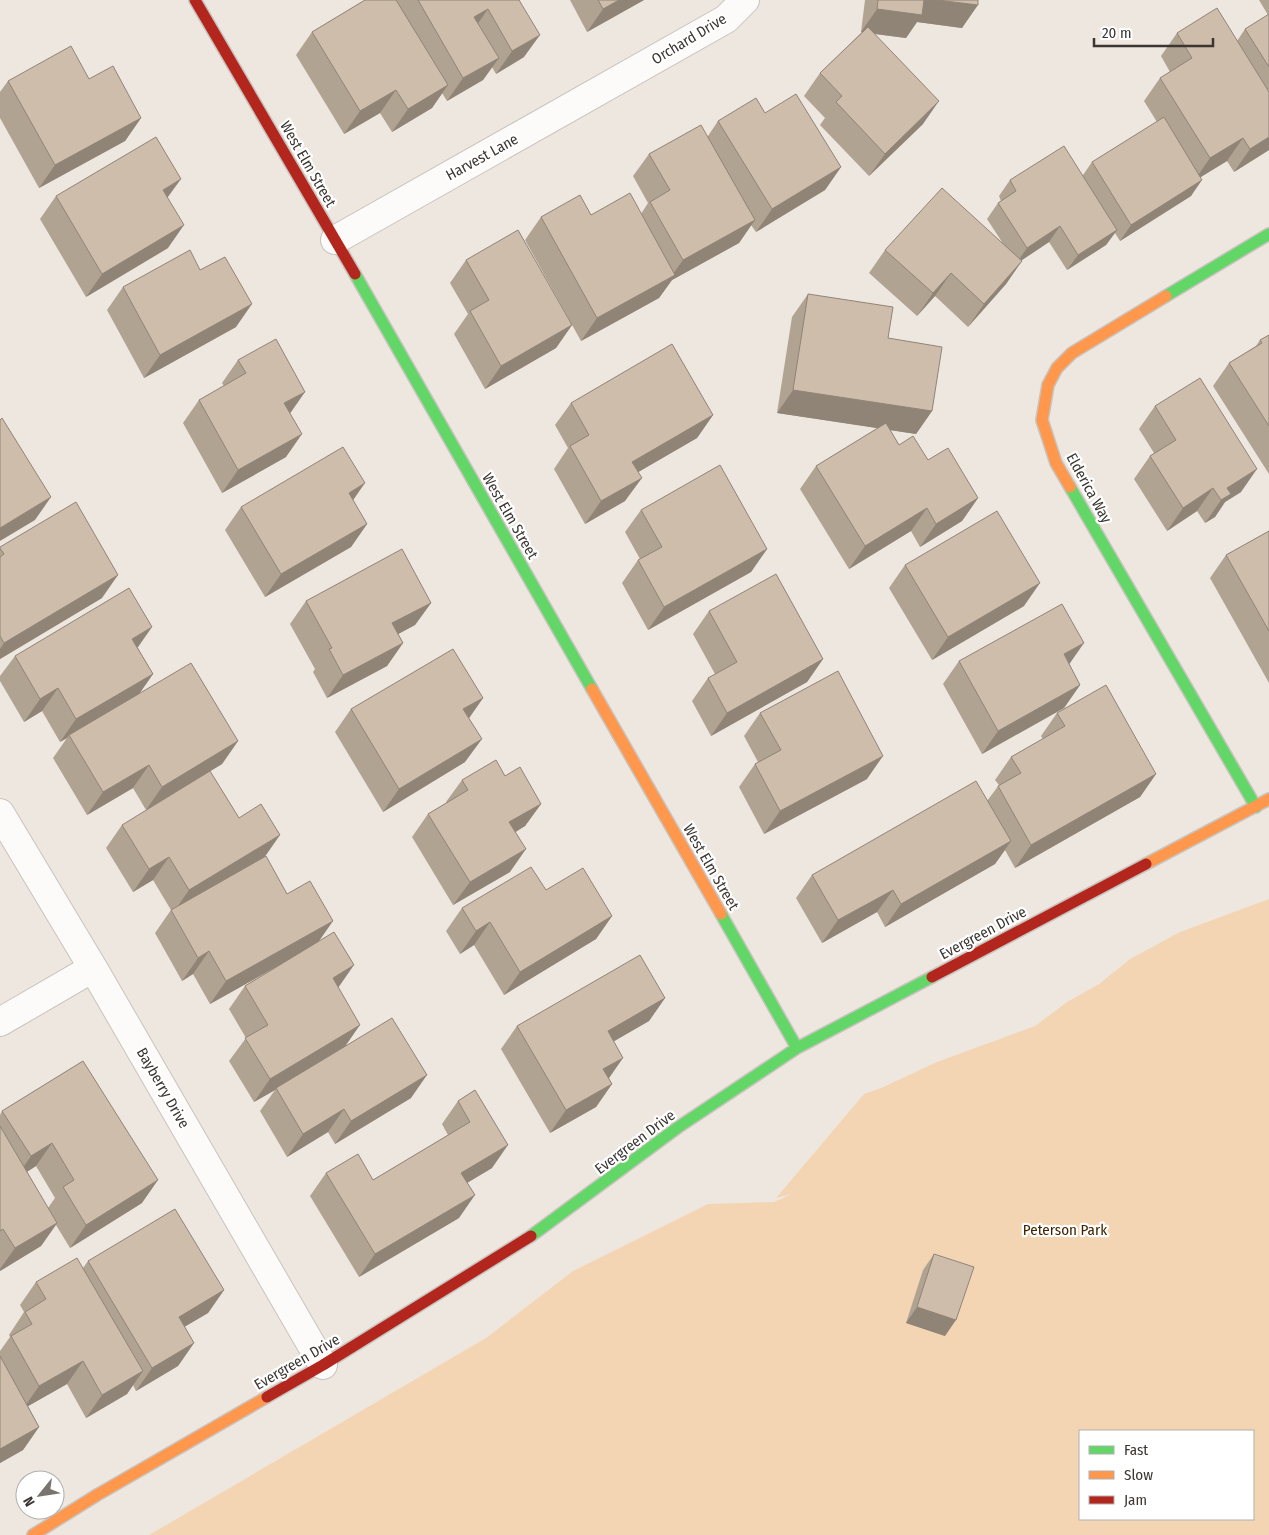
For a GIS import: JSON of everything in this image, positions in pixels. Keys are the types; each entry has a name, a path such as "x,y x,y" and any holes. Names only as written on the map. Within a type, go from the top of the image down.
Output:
{"street":[{"name":"West Elm Street","path":"195,0 336,240 796,1048"},
{"name":"Orchard Drive","path":"630,74 726,19 745,0"},
{"name":"Harvest Lane","path":"336,240 630,74"},
{"name":"Elderica Way","path":"1256,807 1056,463 1042,420 1048,385 1056,368 1072,353 1269,234"},
{"name":"Evergreen Drive","path":"33,1535 97,1495 323,1365 541,1230 678,1128 796,1048 1269,799"},
{"name":"Bayberry Drive","path":"0,813 93,968 323,1365"},
{"path":"0,1022 93,968"}],"green space":[{"name":"Peterson Park","path":"1269,899 1269,1535 149,1535 486,1338 573,1271 708,1204 774,1202 792,1194 776,1198 864,1094 937,1062 1035,1026 1067,1002 1099,984 1130,959 1180,932"}],"building":[{"path":"365,0 396,0 448,85 408,109 396,90 360,111 312,32"},
{"path":"418,0 519,0 540,35 512,51 488,9 474,17 499,58 463,78"},
{"path":"598,0 619,0 603,9"},
{"path":"878,0 924,0 922,15 877,9"},
{"path":"937,0 978,0 978,5"},
{"path":"1217,8 1269,92 1269,137 1250,149 1243,138 1210,158 1160,78 1192,58 1177,33"},
{"path":"1269,14 1269,67 1245,29"},
{"path":"868,27 939,101 885,154 836,102 842,96 820,73"},
{"path":"71,46 89,79 113,66 141,118 55,165 8,81"},
{"path":"796,94 841,167 772,209 718,121 756,98 765,113"},
{"path":"1164,117 1202,180 1131,225 1092,162"},
{"path":"701,125 755,220 683,260 650,202 670,190 649,154"},
{"path":"156,137 181,179 163,190 184,225 102,274 56,196"},
{"path":"1064,146 1117,230 1078,255 1060,226 1027,248 998,203 1016,191 1010,180"},
{"path":"942,188 1022,261 984,304 951,273 933,293 885,250"},
{"path":"630,193 675,275 597,318 541,217 580,195 591,215"},
{"path":"518,230 572,325 501,366 470,311 489,300 466,260"},
{"path":"190,250 200,270 225,257 252,304 160,355 123,287"},
{"path":"808,294 893,307 888,338 942,347 932,411 793,390"},
{"path":"1269,335 1269,426 1229,363 1262,343 1260,340"},
{"path":"276,339 305,392 284,403 302,434 238,470 199,400 246,373 238,360"},
{"path":"672,344 713,415 632,462 642,478 601,501 570,446 589,435 571,403"},
{"path":"1200,378 1257,469 1227,488 1231,494 1221,500 1213,488 1183,508 1150,456 1176,440 1155,406"},
{"path":"2,418 51,497 0,528 0,420"},
{"path":"886,423 899,445 913,436 928,460 948,448 978,498 936,524 927,508 865,546 816,466"},
{"path":"343,447 365,483 349,493 367,524 281,574 241,507"},
{"path":"720,465 767,549 664,607 638,560 662,547 641,510"},
{"path":"76,502 118,575 4,643 0,636 0,557 4,554 0,547"},
{"path":"997,511 1040,583 948,637 905,565"},
{"path":"1269,531 1269,631 1226,555"},
{"path":"402,549 431,603 392,623 403,643 343,675 329,649 332,648 306,601"},
{"path":"776,574 823,659 727,713 708,678 737,662 709,611"},
{"path":"129,588 152,627 132,639 153,674 76,719 58,688 40,699 15,656"},
{"path":"1062,604 1084,643 1064,654 1080,685 998,731 959,661"},
{"path":"453,649 483,698 463,709 482,739 399,789 351,709"},
{"path":"191,663 238,741 162,787 149,765 103,792 69,735"},
{"path":"838,671 883,756 780,811 755,764 781,750 760,713"},
{"path":"1106,685 1156,774 1031,845 998,786 1021,773 1011,757 1065,726 1057,713"},
{"path":"496,760 505,776 520,767 541,804 509,822 526,849 470,882 428,814 468,790 462,780"},
{"path":"210,771 239,818 261,804 280,835 189,890 169,857 149,869 122,825"},
{"path":"976,781 1011,841 901,904 893,890 838,920 812,875"},
{"path":"266,856 287,894 310,881 333,921 226,981 209,951 198,958 171,910"},
{"path":"531,867 546,890 583,868 612,916 520,972 490,922 476,931 462,908"},
{"path":"334,932 354,965 333,978 360,1025 270,1079 245,1038 268,1025 245,986"},
{"path":"640,955 665,998 608,1031 623,1058 603,1069 612,1084 566,1110 517,1026"},
{"path":"392,1018 427,1075 351,1121 344,1109 303,1134 276,1088"},
{"path":"83,1061 158,1180 86,1225 63,1187 74,1180 52,1143 31,1156 2,1111"},
{"path":"475,1090 508,1145 461,1173 475,1195 375,1254 326,1173 358,1154 373,1180 470,1122 458,1101"},
{"path":"0,1126 57,1223 15,1248 3,1229 0,1231"},
{"path":"175,1209 224,1290 179,1317 194,1343 152,1368 88,1261"},
{"path":"934,1254 974,1267 956,1320 917,1307"},
{"path":"77,1258 143,1371 102,1395 83,1361 39,1386 11,1336 32,1324 25,1312 46,1299 36,1282"},
{"path":"0,1356 39,1427 0,1449"}],"traffic: fast":[{"path":"1166,296 1269,234"},
{"path":"355,274 592,689"},
{"path":"1070,487 1256,807"},
{"path":"721,914 797,1048"},
{"path":"531,1236 677,1128 797,1048 932,977"}],"traffic: slow":[{"path":"1070,487 1056,463 1042,420 1048,385 1057,368 1072,353 1166,296"},
{"path":"592,689 721,914"},
{"path":"1146,864 1269,799"},
{"path":"33,1535 97,1495 267,1397"}],"traffic: jam":[{"path":"195,0 355,274"},
{"path":"932,977 1146,864"},
{"path":"267,1397 323,1365 531,1236"}]}
